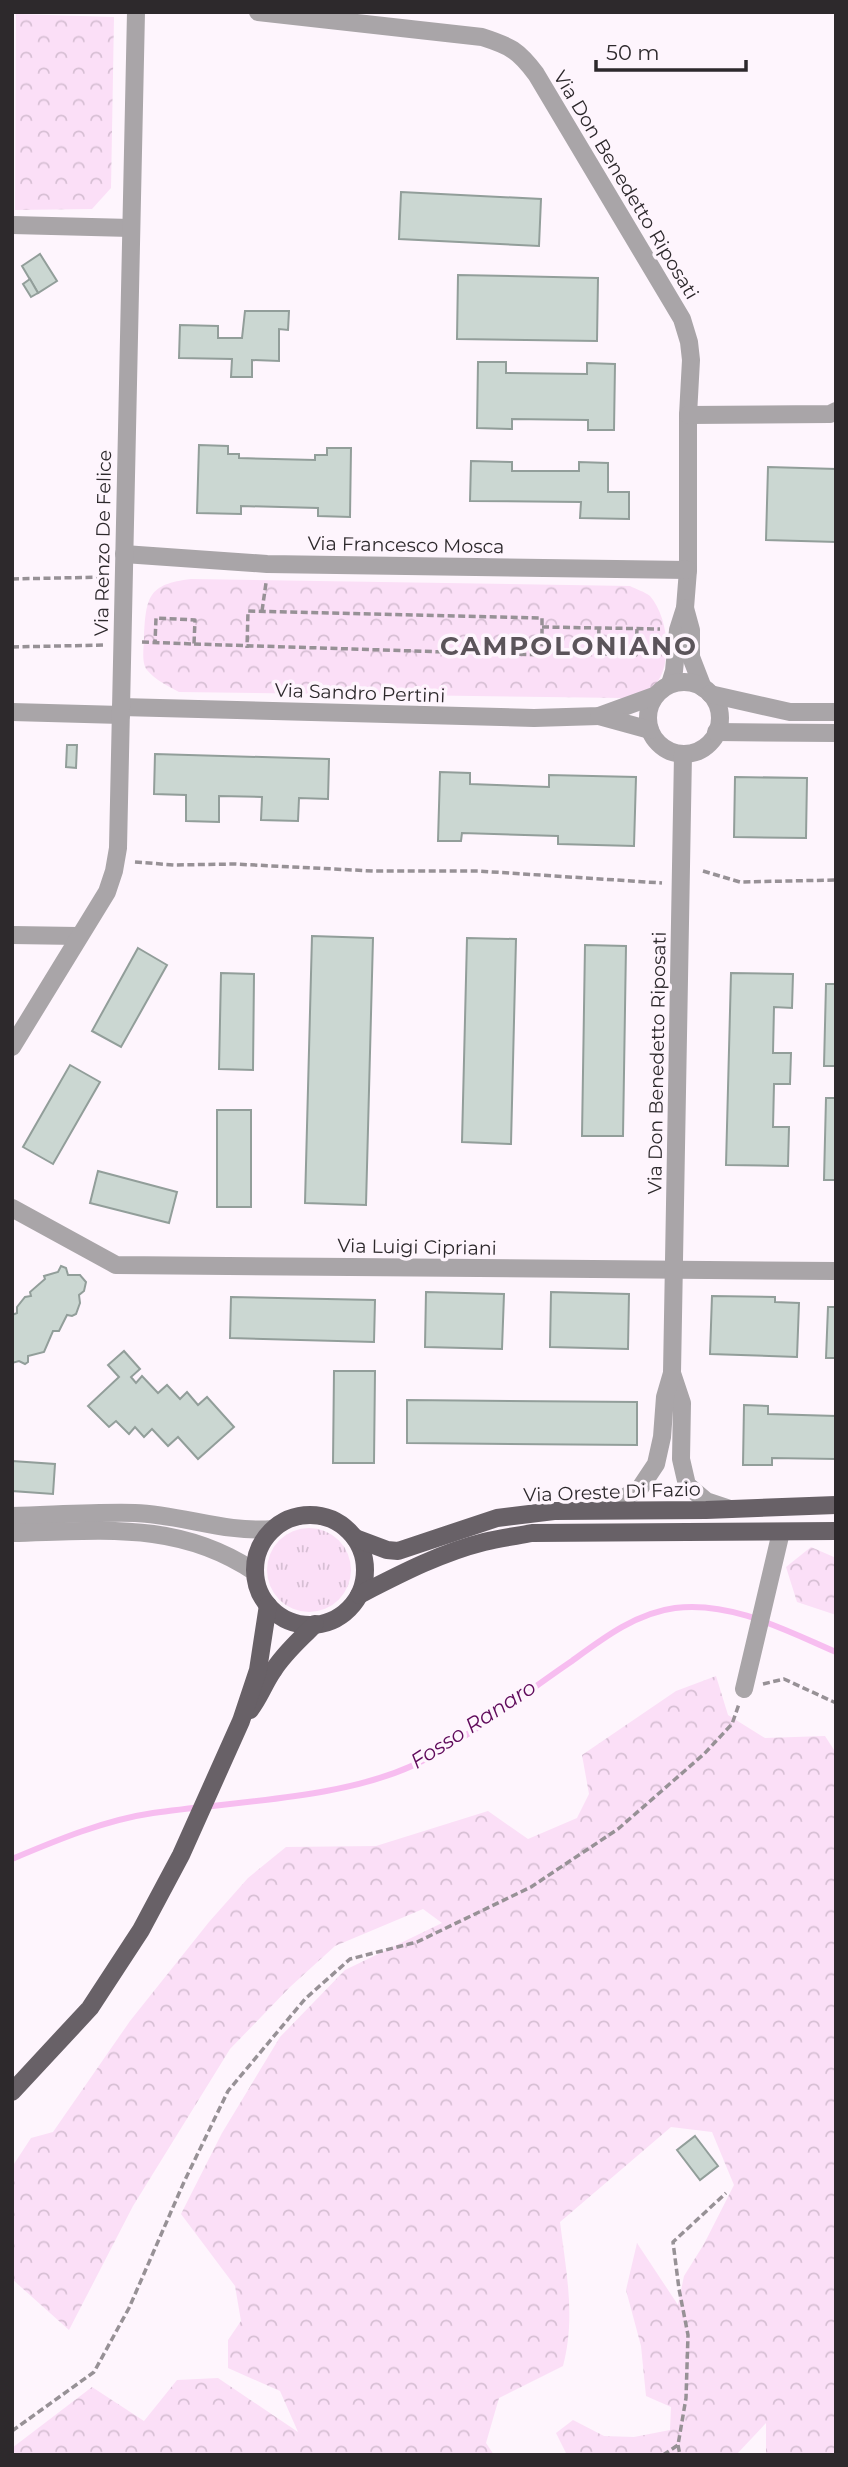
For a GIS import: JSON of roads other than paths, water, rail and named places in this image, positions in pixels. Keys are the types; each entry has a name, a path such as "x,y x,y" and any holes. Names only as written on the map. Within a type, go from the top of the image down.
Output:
{"main road":[{"name":"Via Oreste Di Fazio","path":"355,1538 387,1550 398,1551 497,1518 554,1511 836,1505"},
{"path":"304,1515 318,1516 339,1524 355,1538 365,1566 364,1581 359,1595 341,1615 315,1624 294,1622 268,1605 260,1592 255,1572 259,1549 273,1529 290,1519 304,1515"},
{"name":"Via Oreste Di Fazio","path":"359,1595 423,1562 456,1550 532,1533 836,1531"},
{"path":"12,2092 90,2007 141,1930 181,1854 241,1721 258,1670 268,1605"},
{"path":"241,1721 261,1696 272,1672 315,1624"}],"street":[{"name":"Via Renzo De Felice","path":"12,1047 107,892 116,860 136,12"},
{"name":"Via Don Benedetto Riposati","path":"258,12 482,37 504,44 521,55 536,74 682,319 689,342 688,570 685,608 678,629 670,684"},
{"path":"12,225 131,228"},
{"path":"688,415 830,414 836,411"},
{"name":"Via Francesco Mosca","path":"124,554 267,564 688,570"},
{"name":"Via Don Benedetto Riposati","path":"685,608 691,630 691,657 706,691"},
{"path":"706,691 719,712 716,732 702,748 683,754 663,747 650,730 649,707 654,696 670,684 681,682 790,712 836,712"},
{"name":"Via Sandro Pertini","path":"599,716 654,696"},
{"name":"Via Sandro Pertini","path":"12,712 121,711 534,718 599,716 650,730"},
{"path":"716,732 836,733"},
{"name":"Via Don Benedetto Riposati","path":"672,1373 683,754"},
{"path":"12,935 78,936"},
{"name":"Via Luigi Cipriani","path":"12,1208 116,1265 836,1271"},
{"path":"672,1373 682,1403 681,1459 687,1485 706,1501 730,1509"},
{"path":"604,1510 640,1488 656,1464 662,1437 665,1396 672,1373"},
{"path":"12,1516 136,1513 184,1519 225,1529 273,1529"},
{"path":"12,1533 137,1531 170,1536 234,1558 255,1572"},
{"path":"744,1689 781,1532"}],"waterway":[{"name":"Fosso Ranaro","path":"12,1859 81,1831 117,1820 153,1813 291,1797 393,1774 461,1739 620,1628 661,1611 696,1607 737,1613 836,1652"}],"district":[{"name":"CAMPOLONIANO","path":"569,646"}]}
